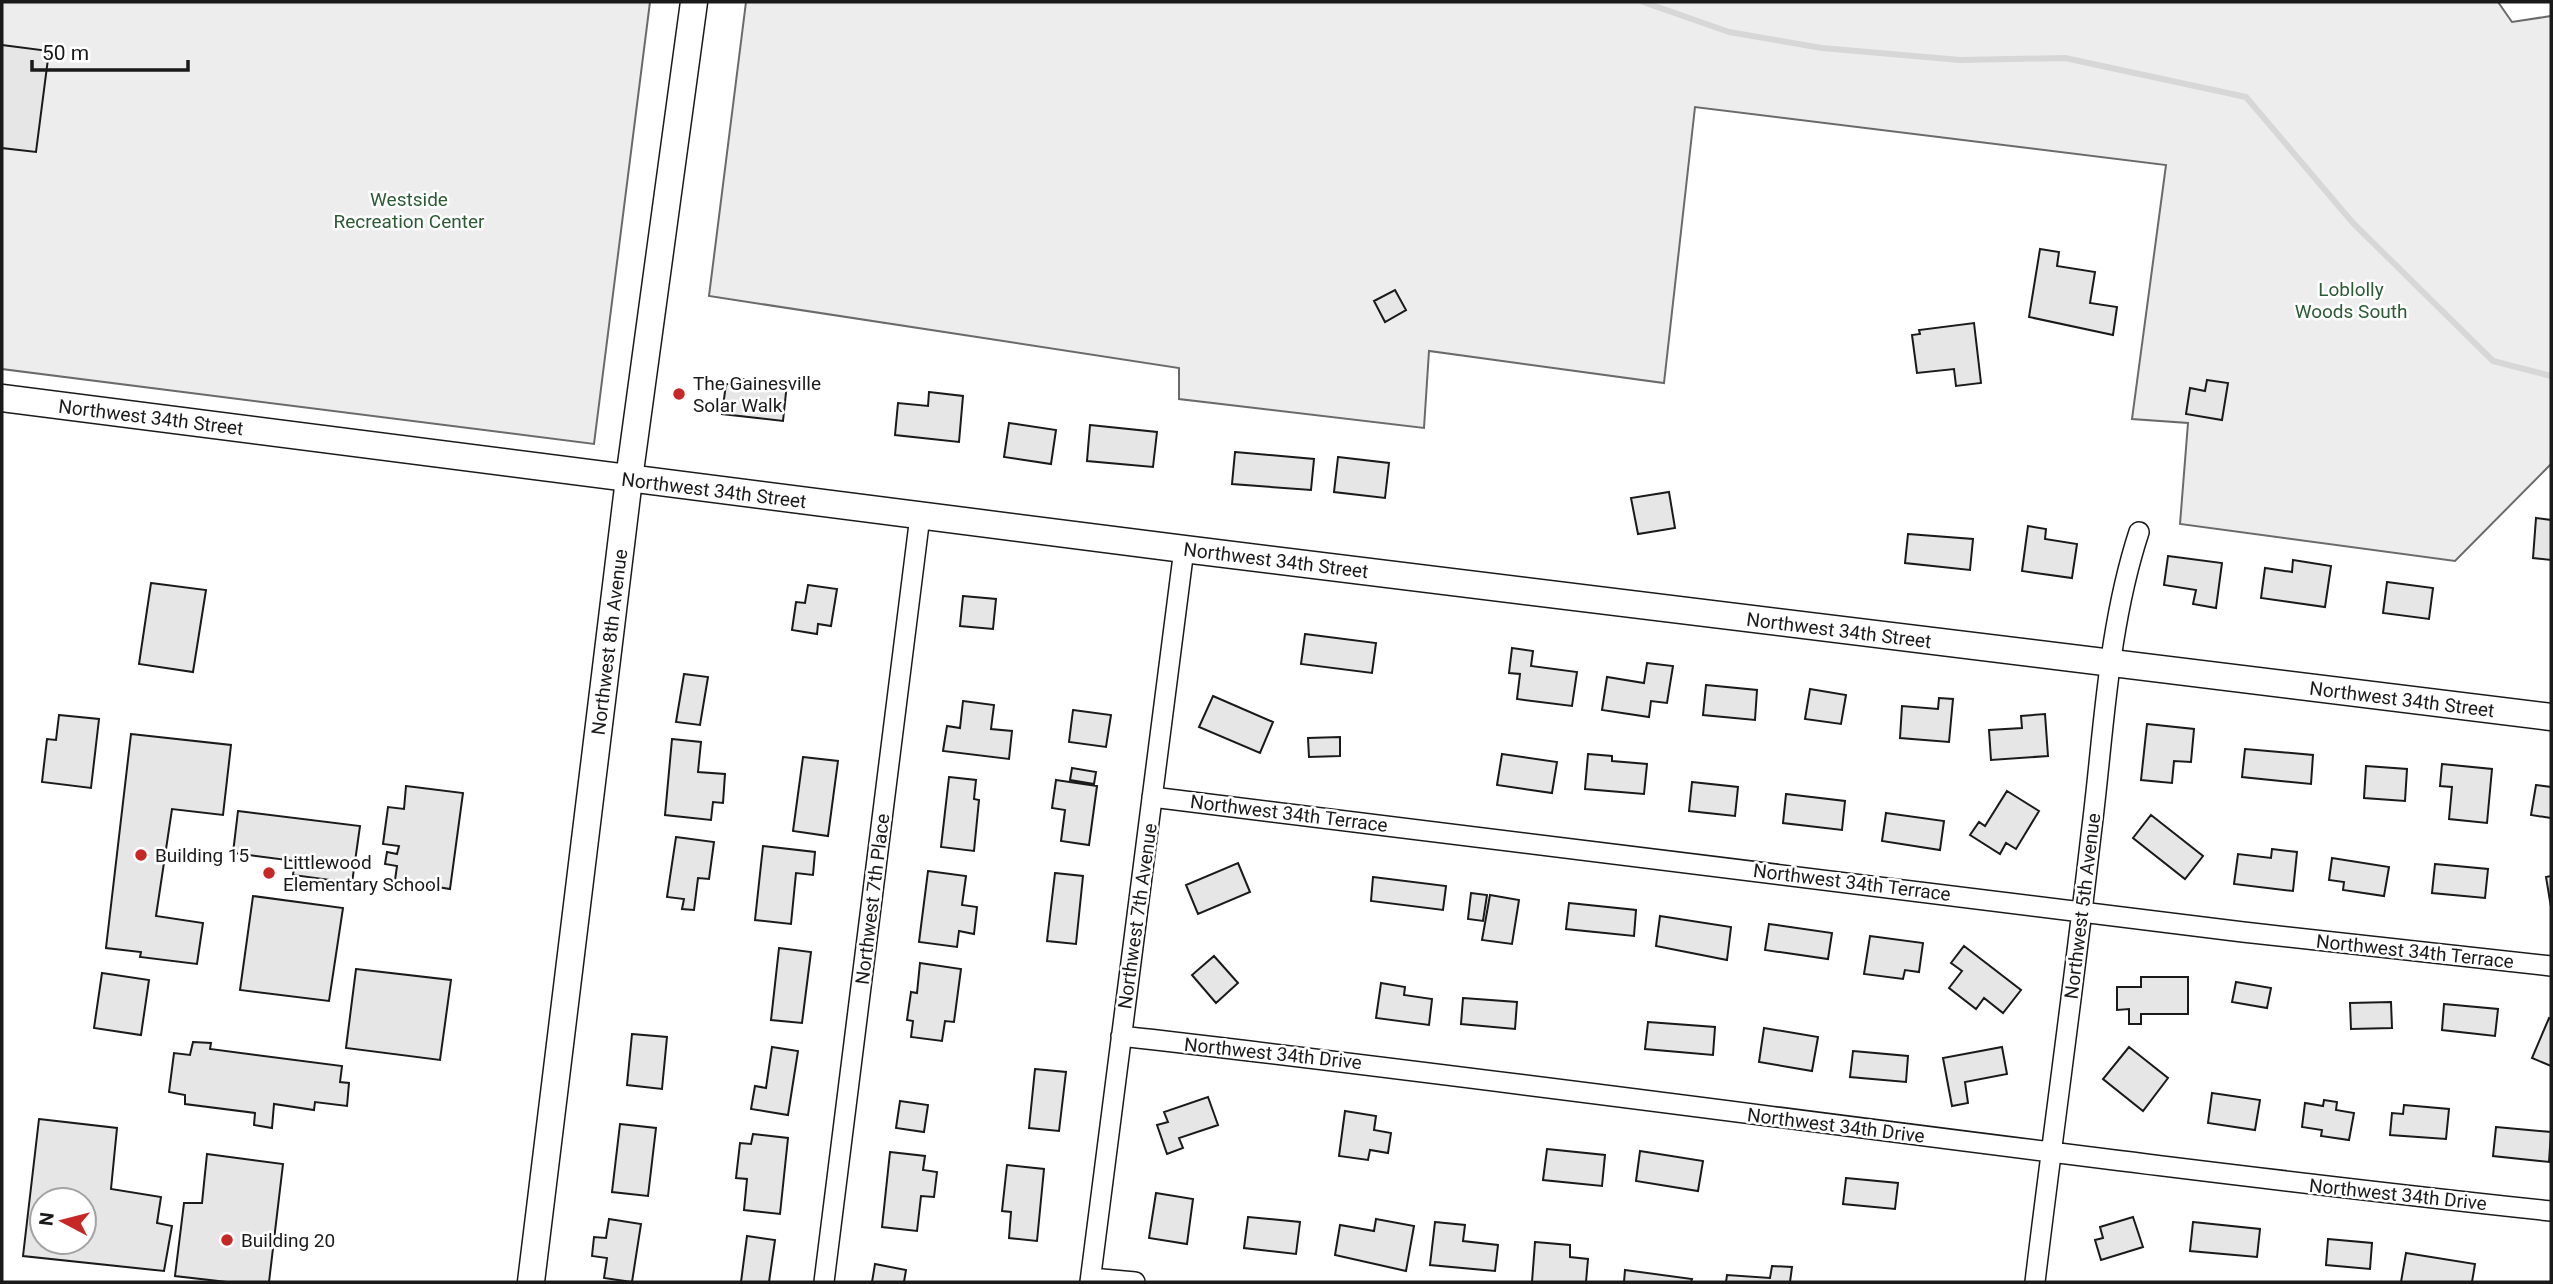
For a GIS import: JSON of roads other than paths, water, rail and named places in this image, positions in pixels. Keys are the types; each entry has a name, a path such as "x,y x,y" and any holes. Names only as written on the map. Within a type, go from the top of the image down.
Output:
{"main road":[{"name":"Northwest 8th Avenue","path":"531,1282 629,479 694,2"},
{"name":"Northwest 34th Street","path":"2,398 920,516 2551,718"}],"street":[{"name":"Northwest 7th Place","path":"824,1282 920,516"},
{"name":"Northwest 5th Avenue","path":"2035,1282 2082,911 2113,633 2125,575 2139,532"},
{"name":"Northwest 7th Avenue","path":"1091,1280 1184,549"},
{"name":"Northwest 34th Terrace","path":"1152,797 2551,966"},
{"name":"Northwest 34th Drive","path":"1121,1036 1438,1072 2051,1152 2551,1211"},
{"path":"1091,1280 1135,1282"}],"waterway":[{"path":"1643,2 1729,32 1822,48 1960,60 2065,58 2246,97 2353,223 2493,361 2551,376"}],"place":[{"name":"The Gainesville Solar Walk","path":"679,394"},
{"name":"Building 15","path":"141,855"},
{"name":"Littlewood Elementary School","path":"269,873"},
{"name":"Building 20","path":"227,1240"}],"park label":[{"name":"Westside Recreation Center","path":"409,210"},
{"name":"Loblolly Woods South","path":"2351,300"}]}
